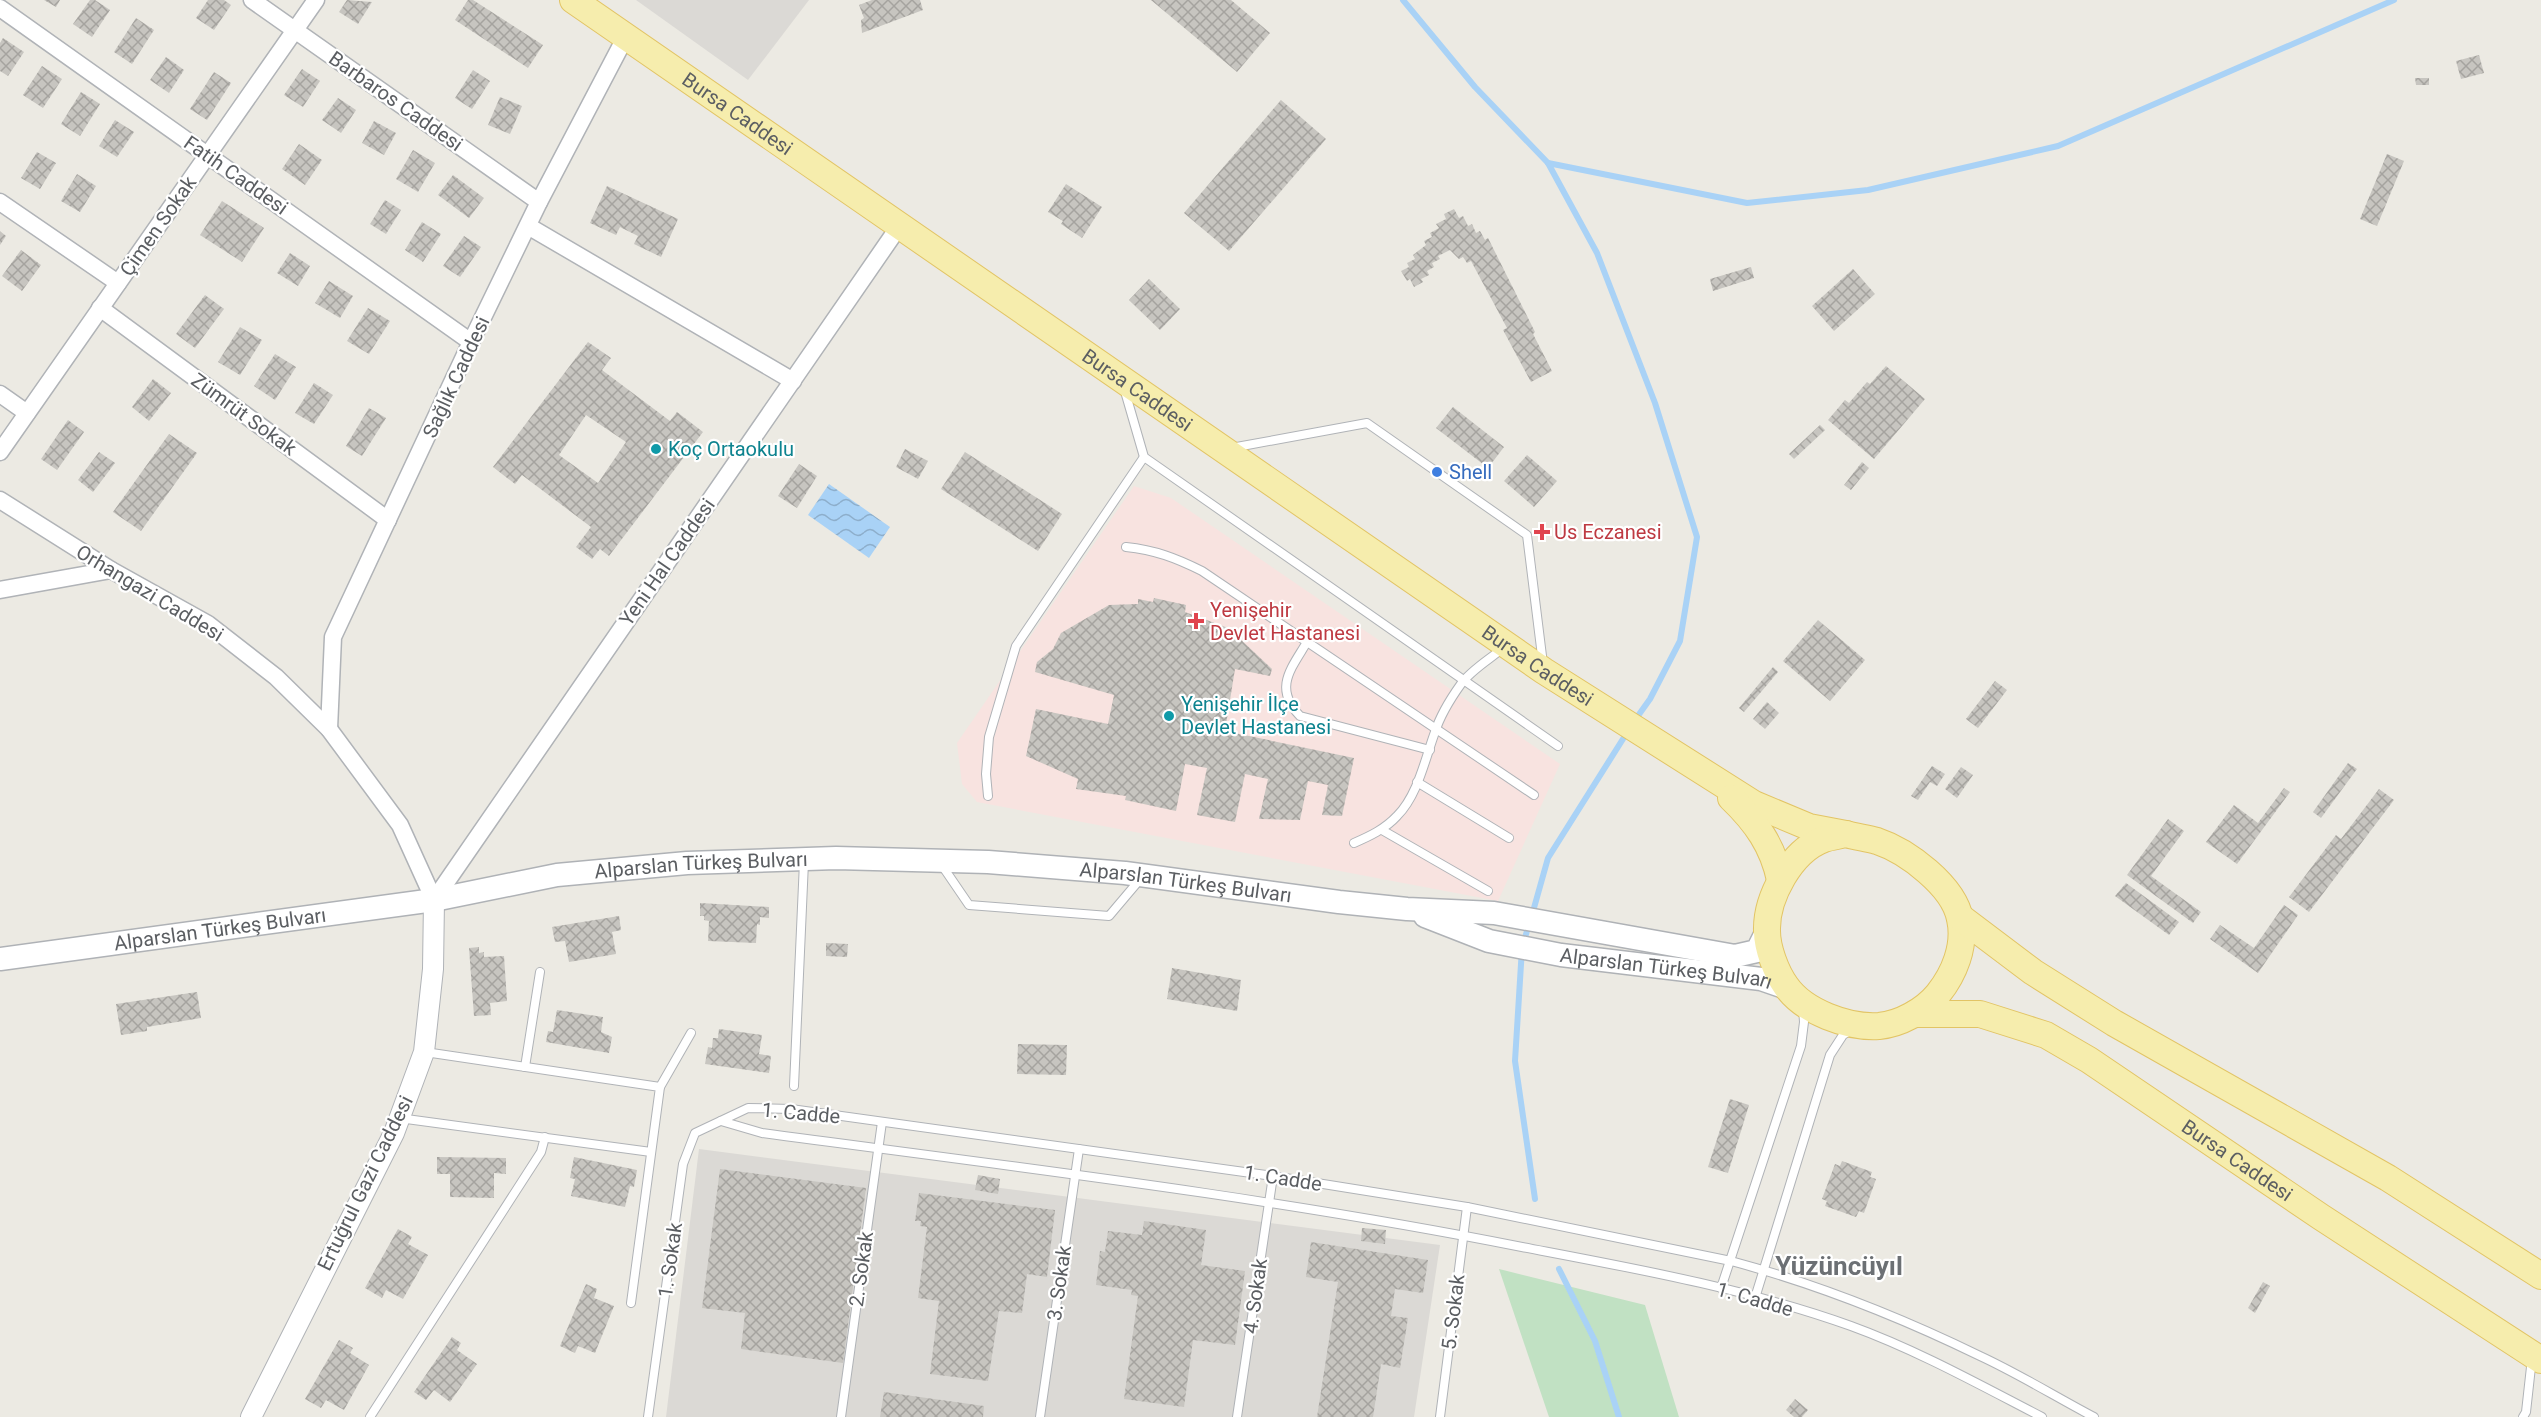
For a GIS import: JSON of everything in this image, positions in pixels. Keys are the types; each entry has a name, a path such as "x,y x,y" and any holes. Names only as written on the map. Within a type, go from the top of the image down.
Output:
{"main road":[{"name":"Bursa Caddesi","path":"573,0 1544,671 1754,804 1809,827 1846,834"},
{"name":"Bursa Caddesi","path":"1704,774 1750,816 1766,838 1780,880"},
{"path":"1960,917 1960,950 1950,980 1934,999 1915,1014 1895,1023 1878,1026 1828,1016 1795,995 1771,951 1767,931 1769,908 1780,880 1796,858 1822,840 1846,834 1877,841 1909,857 1936,879 1951,899 1960,917 2033,972 2114,1023 2388,1178 2541,1276"},
{"name":"Alparslan Türkeş Bulvarı","path":"0,959 434,900 556,875 687,863 804,859 987,862 1143,876 1407,909 1491,902 1563,925 1736,956 1756,951 1767,931"},
{"name":"Alparslan Türkeş Bulvarı","path":"1407,909 1489,941 1561,955 1761,979 1795,995"},
{"name":"Bursa Caddesi","path":"1915,1014 1980,1014 2046,1035 2089,1060 2537,1358"}],"street":[{"name":"Barbaros Caddesi","path":"252,0 540,202"},
{"name":"Çimen Sokak","path":"0,452 316,0"},
{"name":"Fatih Caddesi","path":"0,8 471,342"},
{"name":"Sağlık Caddesi","path":"329,729 333,637 471,342 625,38"},
{"path":"0,202 118,283"},
{"name":"Yeni Hal Caddesi","path":"434,900 900,225"},
{"path":"528,226 793,381"},
{"name":"Zümrüt Sokak","path":"100,308 388,520"},
{"path":"0,394 27,413"},
{"name":"Orhangazi Caddesi","path":"0,500 111,570 208,624 276,677 329,729 400,825 434,900"},
{"path":"0,590 111,570"},
{"name":"Ertuğrul Gazi Caddesi","path":"251,1417 399,1118 424,1052 433,969 434,900"}],"lane":[{"path":"1121,379 1144,457 1558,746"},
{"path":"1225,449 1367,423 1527,535 1544,671"},
{"path":"988,796 986,774 989,737 1016,646 1144,457"},
{"path":"1126,547 1150,549 1172,556 1202,571 1534,795"},
{"path":"1307,642 1287,674 1286,683 1289,701 1300,716 1430,750"},
{"path":"1354,843 1382,830 1398,816 1407,804 1417,782 1430,750 1435,730 1463,681 1506,645"},
{"path":"1417,782 1509,838"},
{"path":"1382,830 1491,902"},
{"path":"794,1086 804,859"},
{"path":"939,861 969,905 1109,916 1143,876"},
{"path":"525,1067 540,972"},
{"path":"1721,1288 1801,1046 1804,1022 1795,995"},
{"path":"1755,1298 1830,1055 1843,1035 1862,1024"},
{"path":"631,1303 660,1087 691,1033"},
{"path":"424,1052 660,1087"},
{"name":"1. Cadde","path":"721,1121 748,1108 791,1109 1273,1176 1467,1207 1731,1261 1859,1303 1981,1356 2094,1417"},
{"path":"399,1118 651,1152"},
{"name":"1. Cadde","path":"721,1121 762,1132 1269,1202 1463,1235 1656,1273 1721,1288 1851,1327 1938,1365 2042,1417"},
{"name":"1. Sokak","path":"648,1417 683,1164 695,1133 721,1121"},
{"name":"2. Sokak","path":"841,1417 882,1122"},
{"path":"370,1417 541,1152 545,1137"},
{"name":"3. Sokak","path":"1040,1417 1079,1149"},
{"name":"4. Sokak","path":"1237,1417 1273,1176"},
{"name":"5. Sokak","path":"1440,1417 1467,1207"},
{"path":"2523,1417 2537,1358"}],"shaded area":[{"path":"636,0 809,0 748,80"},
{"name":"Yenişehir Devlet Hastanesi","path":"1134,486 1171,498 1560,764 1498,901 977,802 962,784 957,743"},
{"path":"699,1149 1440,1245 1414,1417 666,1417"}],"green space":[{"path":"1499,1269 1645,1305 1679,1417 1549,1417"}],"water":[{"path":"829,484 890,527 869,558 808,515"}],"building":[{"path":"44,0 60,0 56,7"},
{"path":"90,0 95,0 110,10 92,37 73,24"},
{"path":"208,0 224,0 231,5 214,30 196,18"},
{"path":"347,0 372,2 358,24 339,12"},
{"path":"468,0 473,0 543,45 528,68 455,20"},
{"path":"872,0 920,0 923,10 862,33 861,20 864,18 859,5"},
{"path":"1151,0 1231,0 1270,33 1237,72"},
{"path":"136,18 154,30 132,64 114,52"},
{"path":"3,38 24,52 8,76 0,71 0,43"},
{"path":"2479,55 2484,73 2461,79 2456,61"},
{"path":"166,57 184,70 169,93 150,80"},
{"path":"42,66 62,79 43,108 23,95"},
{"path":"302,69 320,81 303,107 284,95"},
{"path":"473,70 490,81 472,109 455,98"},
{"path":"214,72 231,83 207,120 190,109"},
{"path":"2415,78 2429,78 2429,85 2416,85"},
{"path":"81,92 100,104 80,136 61,124"},
{"path":"500,97 522,106 510,134 488,125"},
{"path":"338,98 356,110 341,133 322,120"},
{"path":"1281,100 1326,139 1229,251 1184,213"},
{"path":"115,120 134,132 117,157 99,146"},
{"path":"374,121 396,133 384,155 362,143"},
{"path":"299,144 322,160 305,185 282,169"},
{"path":"413,150 435,163 418,192 396,179"},
{"path":"37,152 56,163 40,189 21,178"},
{"path":"2387,154 2404,161 2377,226 2360,219"},
{"path":"77,174 96,186 80,212 61,201"},
{"path":"453,175 484,198 469,218 438,195"},
{"path":"1066,184 1102,207 1082,238 1061,224 1063,221 1048,212"},
{"path":"607,186 678,219 661,257 634,244 638,236 620,227 616,235 590,223"},
{"path":"385,200 401,210 386,234 370,224"},
{"path":"222,201 264,228 242,262 200,235"},
{"path":"1454,209 1459,218 1463,216 1468,226 1472,224 1476,233 1480,231 1485,240 1488,238 1535,332 1533,334 1552,371 1531,382 1503,330 1507,328 1471,261 1467,263 1463,257 1459,259 1450,250 1438,256 1440,259 1432,263 1434,267 1427,271 1429,275 1421,279 1423,282 1414,287 1410,279 1407,281 1401,271 1409,267 1407,263 1415,259 1413,255 1426,245 1424,241 1432,237 1430,233 1439,228 1436,224 1446,219 1444,214"},
{"path":"422,222 441,234 423,262 405,250"},
{"path":"0,231 6,236 0,245"},
{"path":"464,236 481,247 460,277 443,266"},
{"path":"21,250 41,265 22,291 2,276"},
{"path":"290,253 310,266 298,286 277,273"},
{"path":"1751,267 1754,278 1713,291 1710,279"},
{"path":"1853,269 1875,294 1834,331 1812,306"},
{"path":"1149,279 1180,309 1160,330 1129,300"},
{"path":"329,281 353,296 340,318 315,303"},
{"path":"205,295 224,309 195,348 176,334"},
{"path":"368,308 390,321 369,354 347,341"},
{"path":"240,327 262,340 240,375 218,362"},
{"name":"Koç Ortaokulu","path":"588,342 611,358 602,370 670,421 677,412 703,432 609,556 600,549 592,559 576,547 591,527 522,475 515,484 493,467","holes":["586,415 626,442 598,483 559,455"]},
{"path":"275,354 296,367 275,400 254,386"},
{"path":"1886,366 1925,399 1874,459 1828,420 1845,400 1849,403 1867,382 1870,384"},
{"path":"153,379 171,393 149,421 132,407"},
{"path":"314,383 333,395 314,424 295,413"},
{"path":"1453,407 1504,447 1488,468 1436,428"},
{"path":"369,408 386,418 362,456 346,446"},
{"path":"68,420 84,432 57,470 41,459"},
{"path":"1820,425 1825,430 1794,459 1789,454"},
{"path":"169,434 197,453 141,531 113,512"},
{"path":"905,449 928,461 918,479 896,467"},
{"path":"99,452 115,463 93,492 78,480"},
{"path":"965,452 1062,514 1038,551 941,489"},
{"path":"1527,455 1557,481 1534,507 1504,481"},
{"path":"1862,462 1869,468 1851,490 1844,485"},
{"path":"799,464 817,476 797,508 778,496"},
{"name":"Yenişehir İlçe Devlet Hastanesi","path":"1154,598 1186,605 1185,612 1239,632 1238,637 1272,669 1270,676 1235,669 1225,731 1354,758 1342,816 1322,815 1328,785 1308,781 1300,820 1259,819 1268,779 1245,774 1235,822 1197,815 1207,768 1185,764 1176,811 1125,800 1126,796 1076,789 1078,779 1026,756 1036,709 1108,724 1114,695 1035,672 1037,662 1053,649 1061,633 1109,605 1138,604 1138,599 1153,602"},
{"path":"1818,620 1865,660 1830,701 1783,661"},
{"path":"1773,667 1778,672 1744,712 1739,708"},
{"path":"1995,681 2007,690 1978,728 1966,719"},
{"path":"1767,702 1779,713 1765,729 1753,719"},
{"path":"2348,763 2357,769 2321,818 2313,812"},
{"path":"1932,766 1945,774 1937,786 1930,782 1918,800 1911,796"},
{"path":"1961,767 1973,775 1957,798 1945,789"},
{"path":"2284,788 2290,792 2237,864 2206,842 2234,805 2258,823"},
{"path":"2379,789 2394,800 2309,912 2289,897 2336,835 2341,839"},
{"path":"2168,819 2184,831 2151,876 2201,912 2193,923 2127,875"},
{"path":"2126,883 2179,922 2169,935 2115,896"},
{"path":"700,903 769,907 769,918 760,917 760,925 757,924 756,943 708,941 709,921 704,920 704,916 700,916"},
{"path":"2284,905 2298,915 2258,973 2210,939 2220,925 2254,948"},
{"path":"619,916 621,930 612,932 616,954 569,962 565,941 555,942 552,927"},
{"path":"826,943 848,944 847,957 826,956"},
{"path":"479,947 479,953 484,952 484,957 504,956 507,1001 490,1003 491,1015 474,1016 469,948"},
{"path":"1172,968 1241,980 1237,1011 1167,999"},
{"path":"197,992 201,1018 147,1027 147,1031 121,1035 116,1004"},
{"path":"557,1010 603,1017 601,1032 612,1037 609,1053 546,1042 548,1031 553,1032"},
{"path":"719,1029 762,1035 759,1054 771,1056 769,1073 705,1064 708,1047 712,1048 713,1038 718,1038"},
{"path":"1018,1044 1067,1045 1066,1075 1017,1074"},
{"path":"1730,1099 1749,1105 1728,1173 1708,1167"},
{"path":"437,1157 506,1158 506,1174 494,1173 494,1198 450,1197 450,1174 437,1174"},
{"path":"574,1157 637,1170 634,1187 630,1186 625,1207 571,1196 575,1179 570,1178"},
{"path":"1842,1161 1872,1172 1870,1177 1876,1179 1864,1213 1859,1211 1856,1217 1825,1206 1827,1201 1822,1199 1835,1164 1840,1166"},
{"path":"720,1169 866,1188 843,1363 741,1349 745,1313 702,1308"},
{"path":"978,1175 1000,1179 998,1194 975,1190"},
{"path":"919,1193 1055,1210 1047,1277 1027,1274 1022,1313 999,1311 988,1381 930,1374 939,1301 918,1298 927,1227 920,1226 921,1221 915,1221"},
{"path":"1144,1221 1206,1230 1201,1265 1245,1271 1235,1345 1193,1340 1184,1407 1124,1399 1138,1296 1131,1295 1132,1290 1096,1285 1100,1251 1105,1252 1108,1231 1142,1235"},
{"path":"1362,1228 1386,1230 1385,1244 1361,1241"},
{"path":"398,1229 412,1237 408,1244 428,1255 403,1299 386,1290 382,1298 365,1288"},
{"path":"1311,1242 1428,1260 1423,1293 1395,1289 1391,1316 1408,1318 1400,1368 1381,1364 1373,1417 1317,1417 1338,1282 1306,1277"},
{"path":"2263,1282 2270,1286 2255,1313 2248,1308"},
{"path":"586,1284 597,1289 594,1298 614,1306 595,1353 578,1346 575,1353 560,1346"},
{"path":"452,1337 461,1343 457,1350 477,1364 450,1402 434,1390 426,1400 414,1392"},
{"path":"339,1340 353,1348 350,1353 369,1365 344,1410 326,1400 321,1408 305,1399"},
{"path":"884,1392 984,1406 983,1417 880,1417"},
{"path":"1795,1399 1808,1410 1802,1417 1794,1417 1786,1410"}],"waterway":[{"path":"1403,0 1475,87 1548,163 1597,253 1655,403 1697,537 1680,641 1650,699 1635,720"},
{"path":"1548,163 1747,203 1868,190 2058,146 2394,0"},
{"path":"1532,915 1548,858 1628,731"},
{"path":"1529,924 1522,948 1515,1061 1535,1199"},
{"path":"1559,1269 1595,1341 1619,1417"}],"place":[{"name":"Koç Ortaokulu","path":"656,449"},
{"name":"Shell","path":"1437,472"},
{"name":"Us Eczanesi","path":"1542,532"},
{"name":"Yenişehir Devlet Hastanesi","path":"1196,621"},
{"name":"Yenişehir İlçe Devlet Hastanesi","path":"1169,716"}],"district":[{"name":"Yüzüncüyıl","path":"1839,1266"}]}
